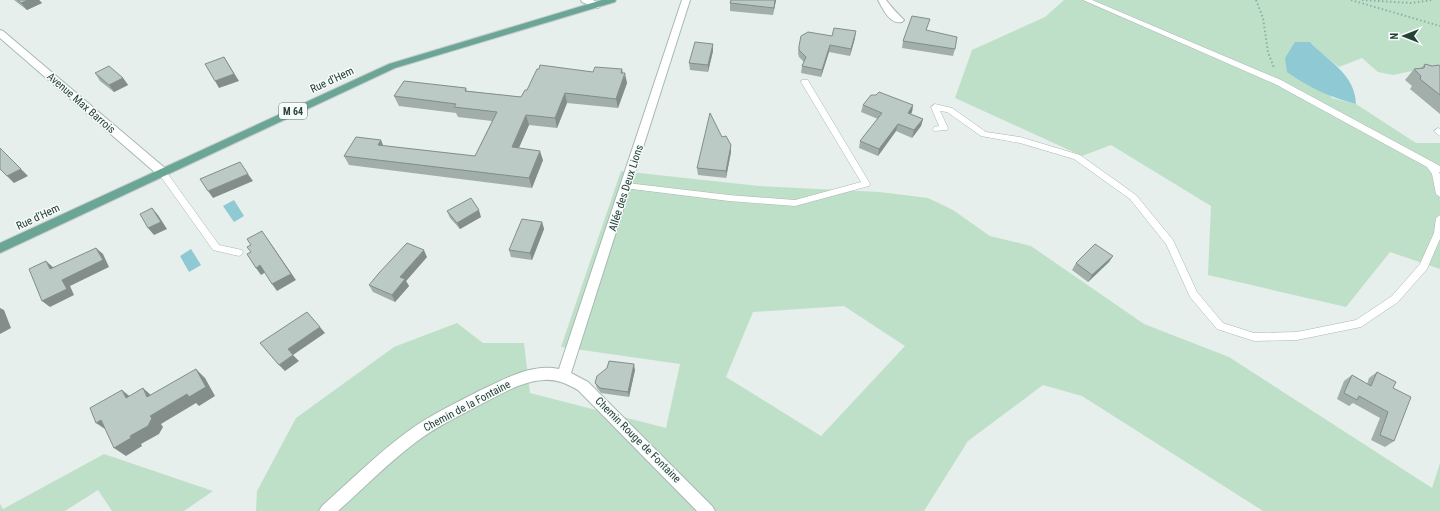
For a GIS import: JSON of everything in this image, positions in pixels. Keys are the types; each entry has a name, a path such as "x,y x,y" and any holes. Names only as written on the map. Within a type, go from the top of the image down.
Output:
{"main road":[{"name":"M 64","path":"598,5 612,0"},
{"name":"Rue d'Hem","path":"0,248 392,66 598,5"}],"street":[{"path":"585,0 598,5"},
{"name":"Allée des Deux Lions","path":"564,375 686,0"},
{"path":"882,0 890,13 899,20"},
{"name":"Avenue Max Barrois","path":"0,33 162,172"},
{"name":"Chemin de la Fontaine","path":"327,511 412,437 442,417 521,378 539,373 564,375"},
{"name":"Chemin Rouge de Fontaine","path":"564,375 575,380 594,395 707,511"}],"lane":[{"path":"1086,0 1278,82 1430,166 1440,169"},
{"path":"626,186 729,198 795,203 866,184 804,82"},
{"path":"937,129 944,128 935,107 949,110 984,134 1020,140 1077,157 1133,197 1170,242 1193,294 1220,326 1254,336 1297,336 1358,324 1396,299 1424,266 1438,233 1440,218"},
{"path":"1430,166 1436,174 1440,194"},
{"path":"162,172 216,248 239,252"}],"path":[{"path":"1256,0 1260,6 1266,27 1268,51 1278,82"},
{"path":"1351,0 1440,26"},
{"path":"1362,0 1411,3 1432,0"}],"green space":[{"path":"1064,0 1440,0 1440,65 1393,75 1378,72 1362,58 1339,67 1310,42 1295,42 1332,98 1356,104 1416,143 1440,143 1440,269 1390,252 1346,307 1208,275 1211,206 1111,145 1082,156 955,98 972,50 1045,17"},
{"path":"621,171 759,186 880,192 928,198 953,210 990,236 1031,246 1144,324 1229,357 1432,488 1440,463 1440,511 1263,511 1082,396 1043,385 968,441 924,511 256,511 257,491 296,418 394,347 457,323 483,343 524,343 530,393 666,428 680,364 561,347","holes":["844,306 905,346 821,436 726,377 753,312"]},
{"path":"104,454 213,491 184,511 112,511 98,490 65,511 0,511 0,504 3,509"}],"water":[{"path":"1295,42 1310,42 1340,69 1351,84 1355,94 1356,104 1320,91 1287,72 1285,58"},
{"path":"234,200 244,216 234,222 223,206"},
{"path":"191,249 201,265 189,272 180,256"}],"building":[{"path":"18,0 28,0 21,3"},
{"path":"731,0 775,0 774,8 730,3"},
{"path":"912,16 930,19 926,30 957,37 955,49 903,41"},
{"path":"834,28 856,31 851,49 830,45 822,70 802,66 806,57 799,50 801,36 808,32 832,36"},
{"path":"695,42 713,44 708,65 689,63"},
{"path":"224,57 234,74 215,81 205,64"},
{"path":"1425,64 1432,66 1439,65 1440,67 1440,95 1420,79 1421,76 1414,69 1424,68"},
{"path":"540,65 593,72 595,67 622,69 621,73 625,73 616,99 565,93 555,118 526,115 512,147 540,151 529,178 344,156 356,137 381,140 378,145 475,156 497,112 454,107 456,104 394,96 404,81 466,88 465,91 521,97 525,90 527,90"},
{"path":"109,66 123,78 109,85 95,73"},
{"path":"879,92 913,105 908,113 923,119 914,130 898,124 879,149 860,141 882,113 863,105 871,95 876,95"},
{"path":"710,113 722,137 726,136 731,145 726,171 697,168"},
{"path":"0,148 21,169 7,176 0,169"},
{"path":"240,162 248,174 208,191 200,179"},
{"path":"471,198 479,210 457,223 447,211"},
{"path":"152,208 161,222 148,228 140,214"},
{"path":"522,219 542,222 530,253 509,250"},
{"path":"262,231 291,274 272,284 260,265 256,268 247,254 251,252 247,247 251,245 247,239"},
{"path":"407,243 424,250 400,277 405,279 392,295 369,285 379,273"},
{"path":"1095,244 1113,256 1092,275 1076,263"},
{"path":"96,248 103,260 62,280 67,289 42,301 29,269 46,261 50,269"},
{"path":"307,312 320,327 288,349 293,355 279,365 260,343"},
{"path":"609,361 634,364 628,392 600,388 595,383 597,376 607,368"},
{"path":"196,369 206,387 189,397 187,394 150,416 152,418 148,426 130,436 131,438 114,448 101,420 96,423 90,408 122,390 126,398 143,388 147,397"},
{"path":"1377,372 1396,382 1393,388 1411,397 1394,441 1380,435 1388,412 1359,396 1357,400 1344,393 1352,375 1371,386"}]}
